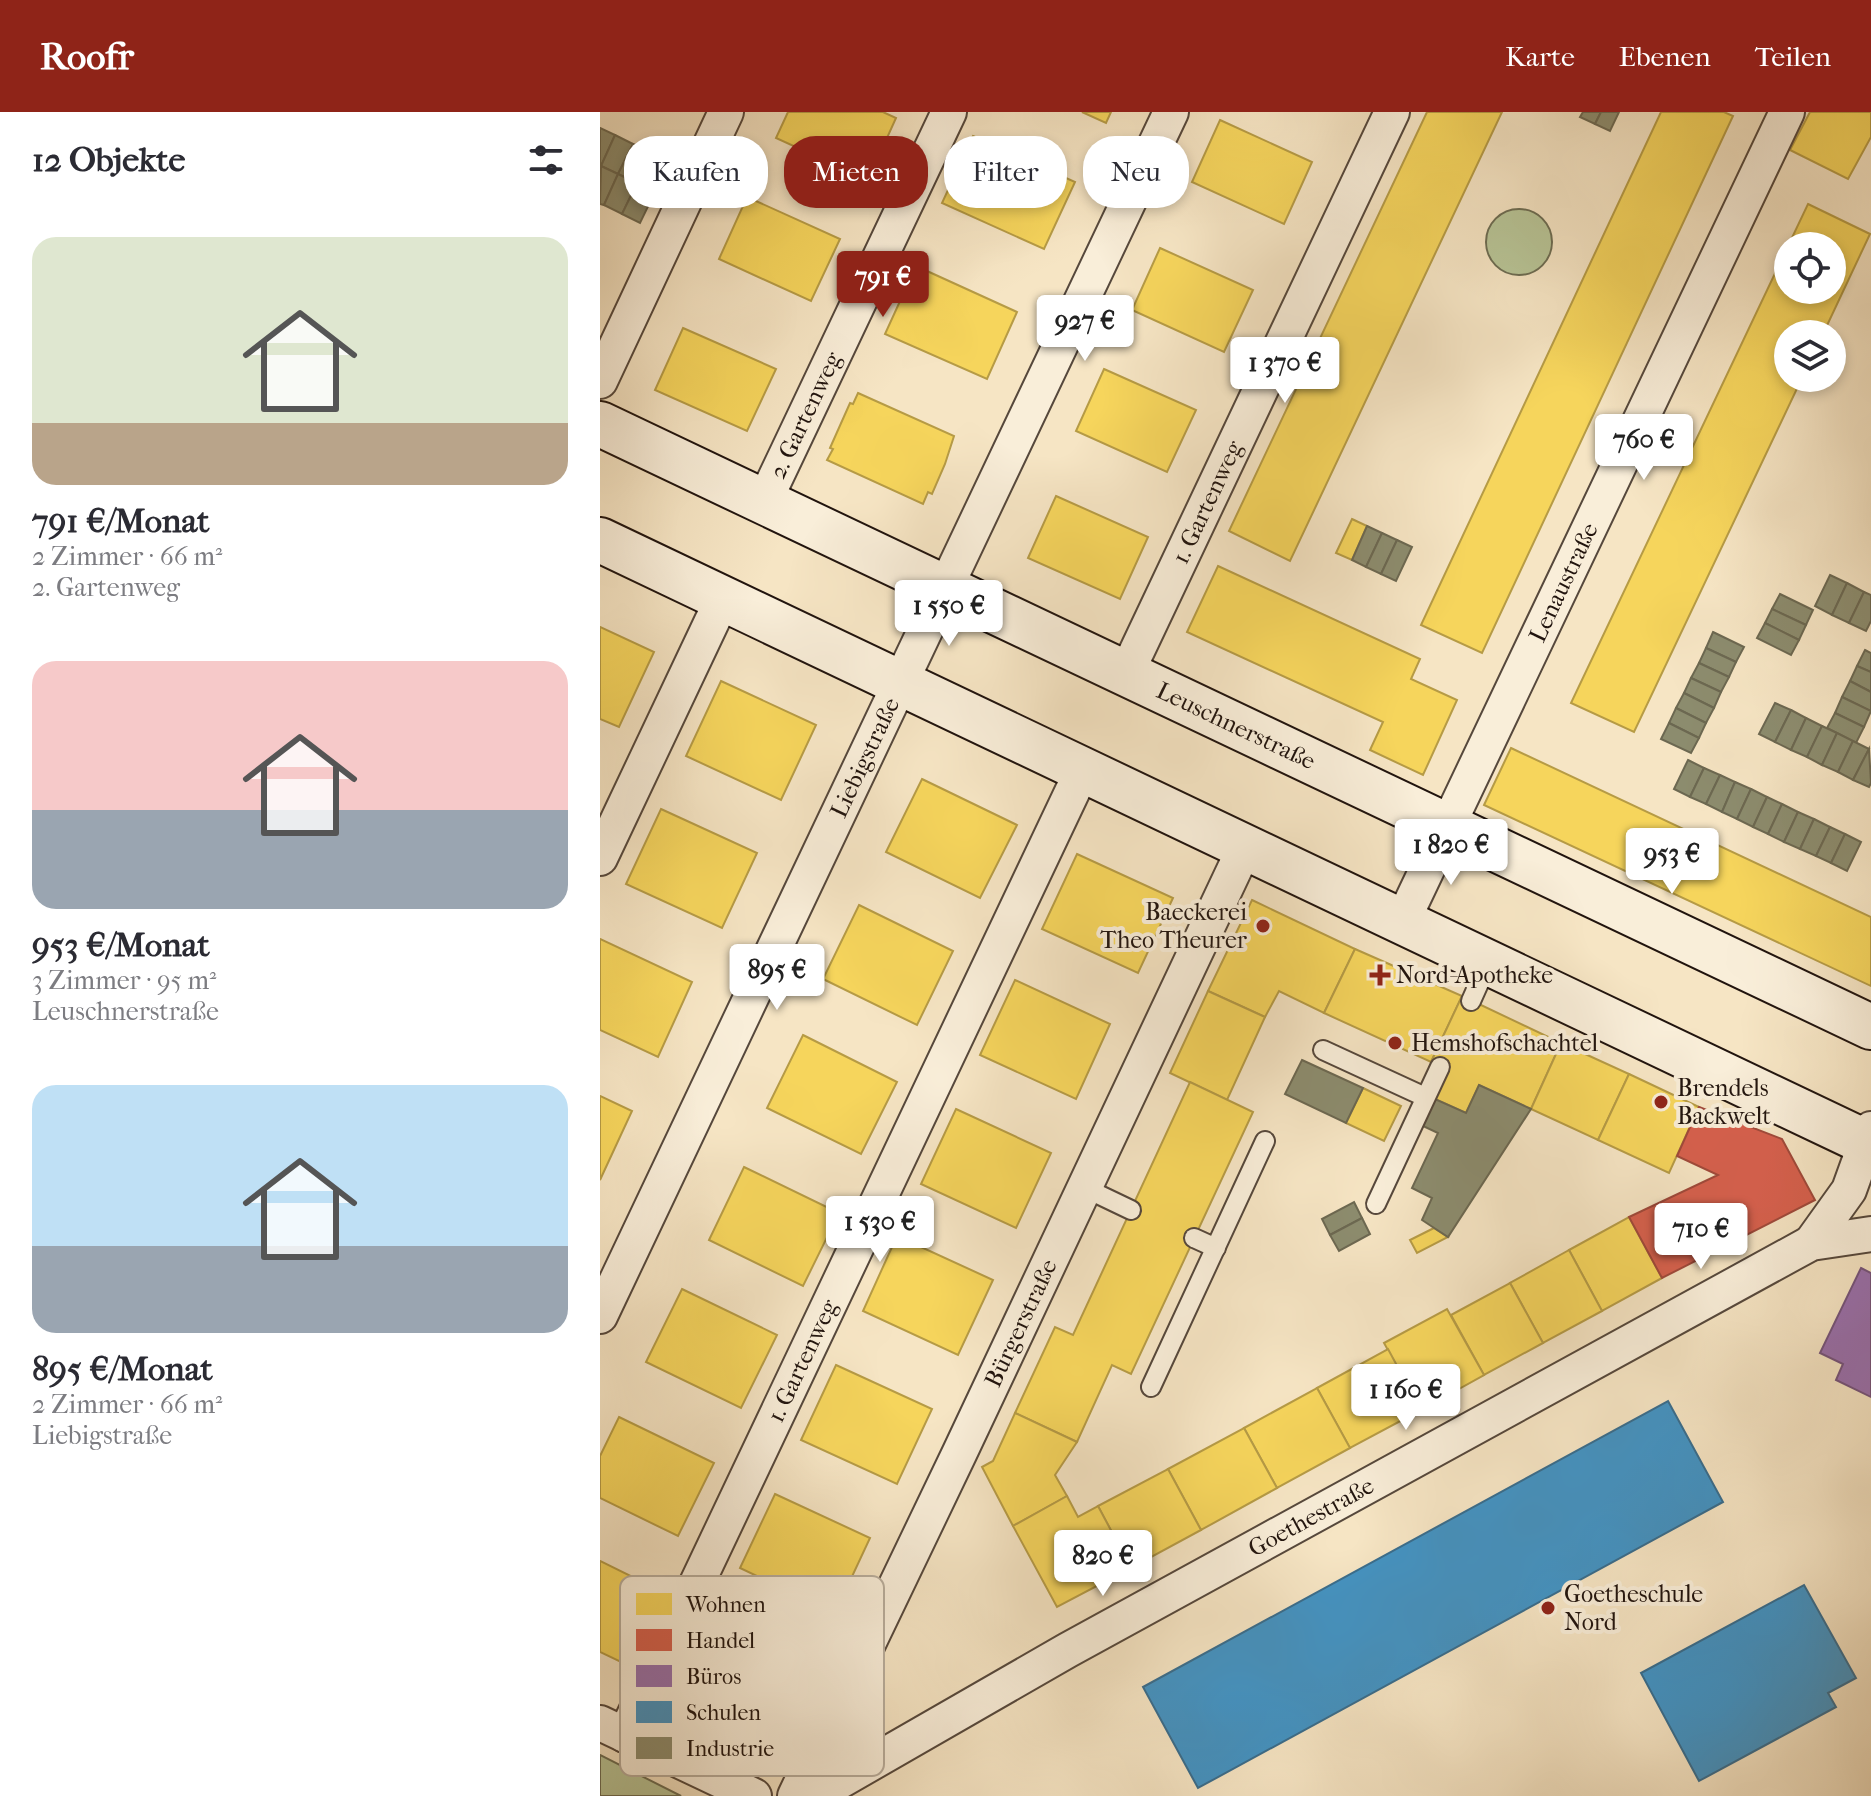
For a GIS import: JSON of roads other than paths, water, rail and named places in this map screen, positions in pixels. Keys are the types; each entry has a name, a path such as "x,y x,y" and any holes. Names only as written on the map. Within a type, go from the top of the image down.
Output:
{"street":[{"path":"600,381 726,112"},
{"name":"2. Gartenweg","path":"764,502 949,112"},
{"name":"Liebigstraße","path":"600,1316 1171,112"},
{"name":"1. Gartenweg","path":"1126,674 1392,112"},
{"name":"Lenaustraße","path":"1402,922 1787,112"},
{"name":"Leuschnerstraße","path":"600,424 1871,1027"},
{"path":"600,540 1402,922 1479,982 1869,1140"},
{"path":"600,858 723,598"},
{"name":"1. Gartenweg","path":"687,1576 1083,769"},
{"name":"Bürgerstraße","path":"884,1609 1245,847"},
{"name":"Goethestraße","path":"1811,1243 1849,1190 1869,1140"},
{"name":"Goethestraße","path":"884,1756 1082,1642 1811,1243 1871,1234"},
{"path":"712,1776 754,1796"},
{"name":"Bürgerstraße","path":"795,1796 805,1776"},
{"name":"Goethestraße","path":"814,1796 849,1776"}],"lane":[{"path":"1323,1050 1425,1097"},
{"path":"1376,1204 1440,1067"},
{"path":"1151,1387 1265,1141"},
{"path":"1085,1188 1131,1210"},
{"path":"1194,1238 1216,1248"}],"place":[{"name":"Baeckerei Theo Theurer","path":"1263,926"},
{"name":"Nord-Apotheke","path":"1380,975"},
{"name":"Hemshofschachtel","path":"1395,1043"},
{"name":"Brendels Backwelt","path":"1661,1102"},
{"name":"Goetheschule Nord","path":"1548,1608"}]}
